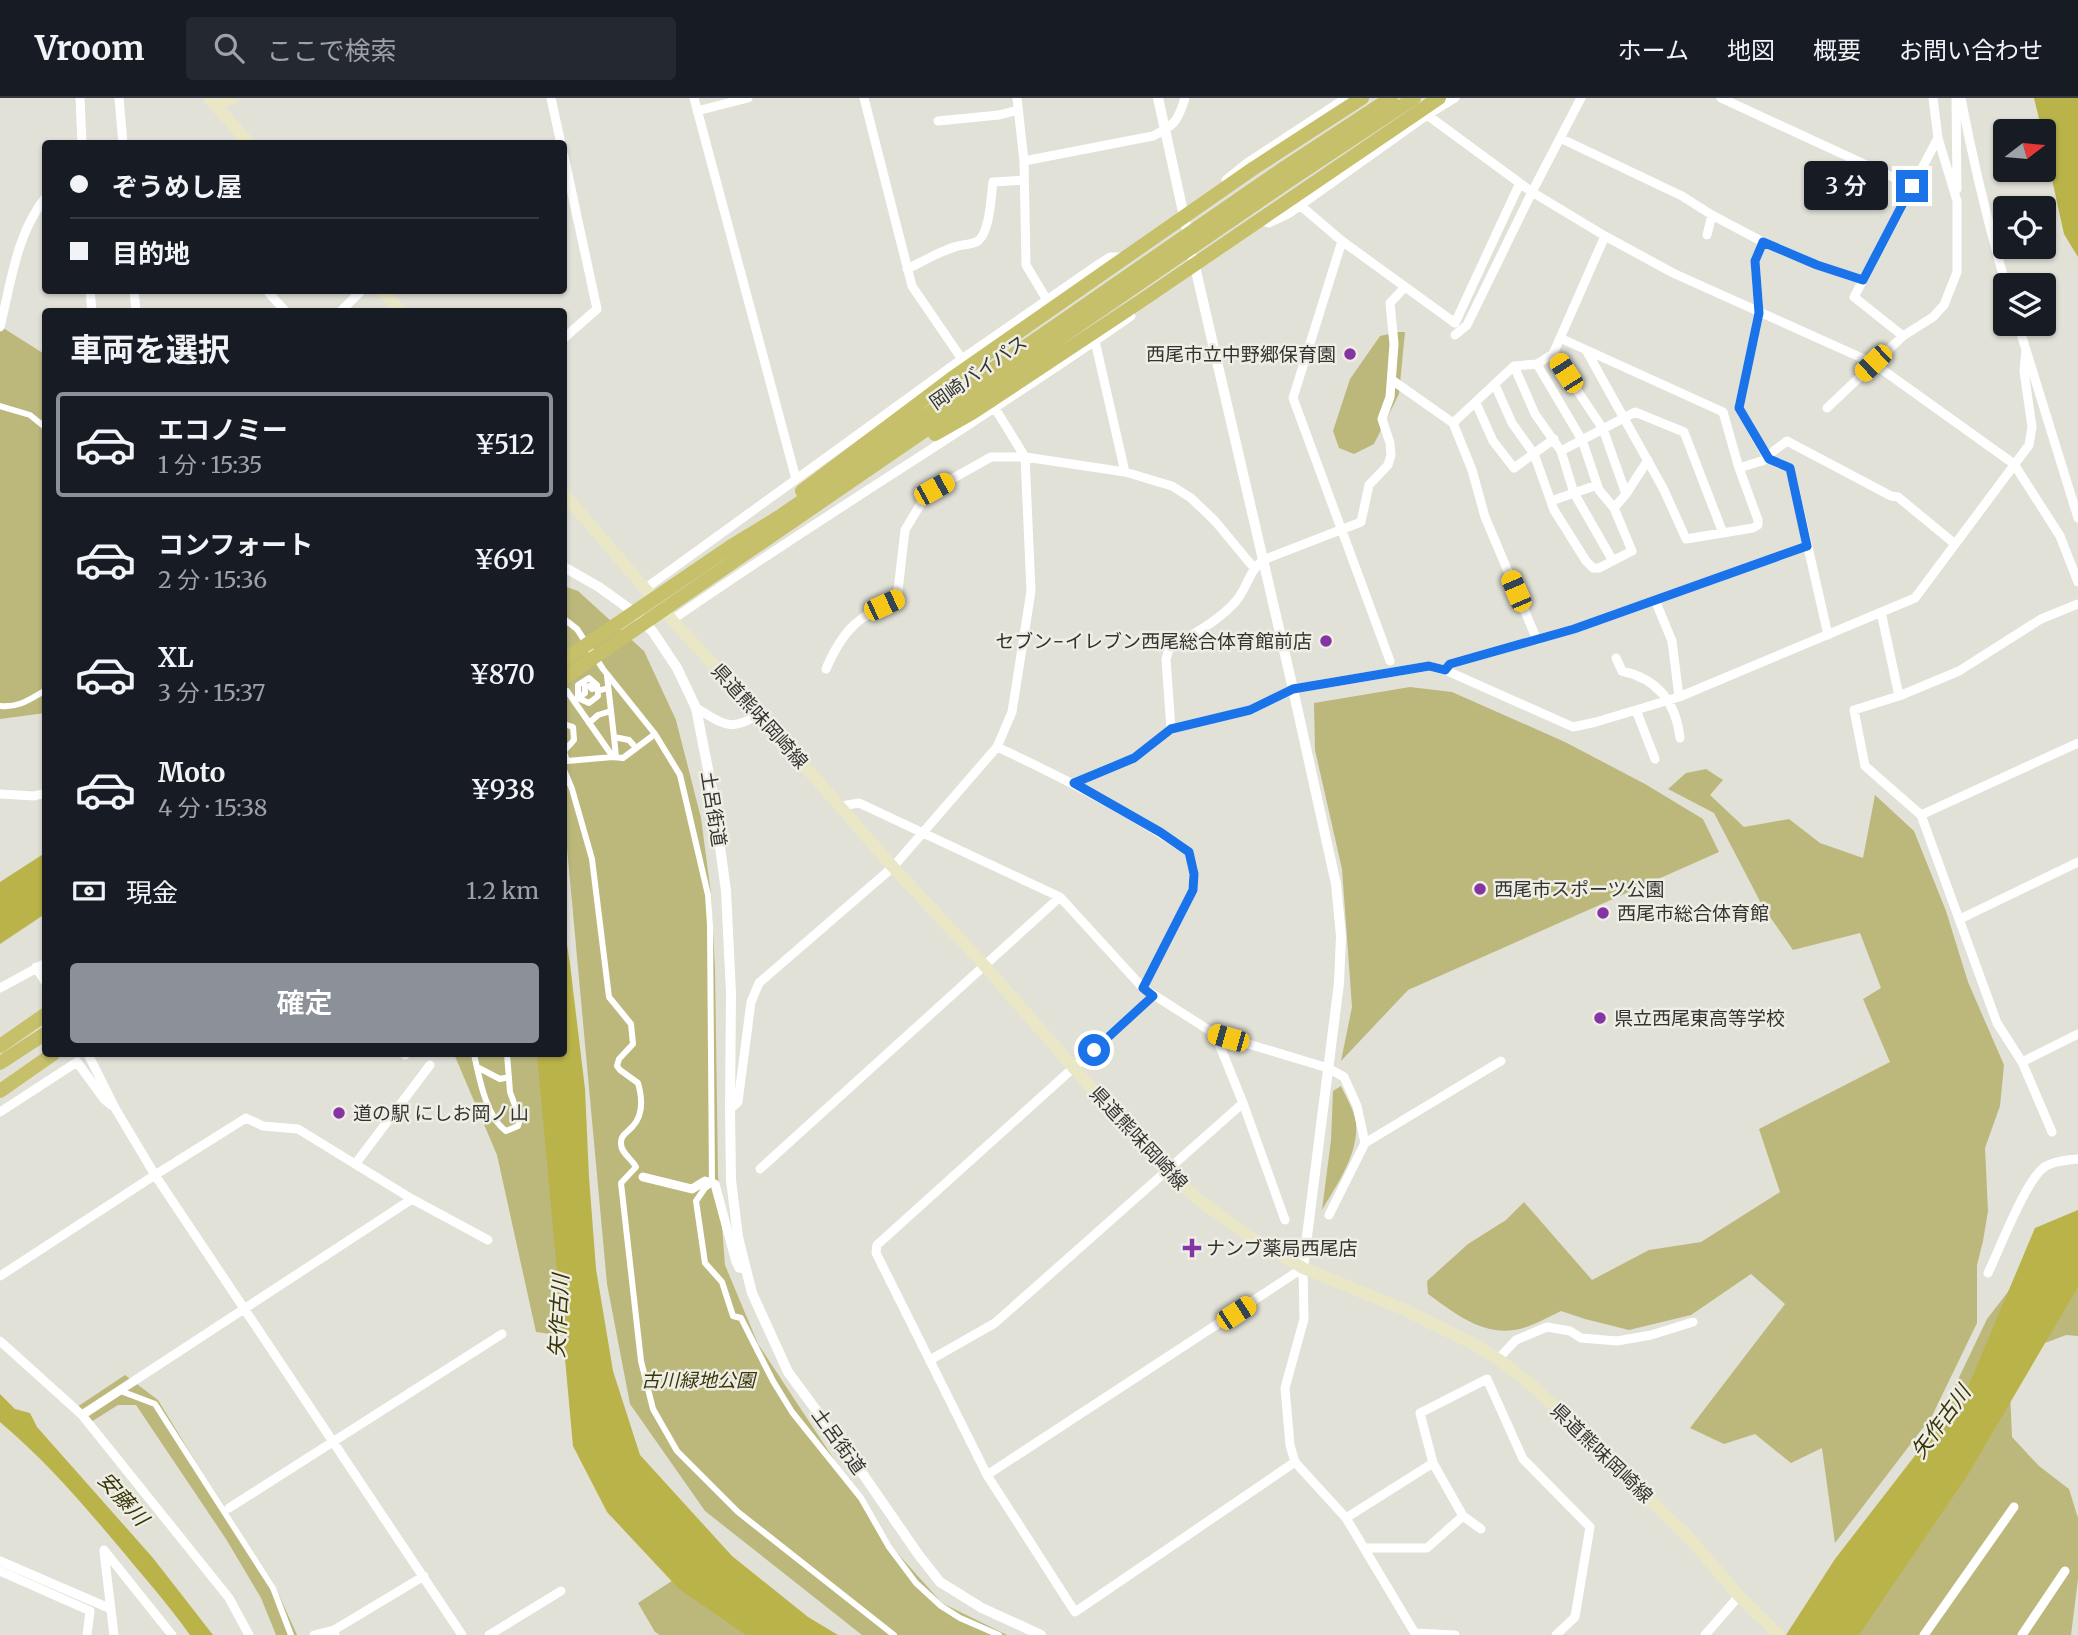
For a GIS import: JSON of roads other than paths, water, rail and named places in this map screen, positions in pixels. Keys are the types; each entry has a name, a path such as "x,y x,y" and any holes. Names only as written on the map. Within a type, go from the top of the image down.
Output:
{"highway":[{"path":"779,517 803,489 951,379 1254,168 1362,98"},
{"name":"岡崎バイパス","path":"567,658 730,547 779,517 1284,168 1391,98"},
{"name":"岡崎バイパス","path":"567,683 818,505 1414,98"},
{"path":"818,505 831,501 897,457 972,413 1439,98"},
{"path":"0,1033 42,1008"},
{"path":"0,1046 42,1017"},
{"path":"0,1063 42,1036"},
{"path":"0,1091 49,1057"}],"main road":[{"path":"211,101 232,98"},
{"path":"211,101 246,140"},
{"path":"385,294 398,308"},
{"name":"県道熊味岡崎線","path":"567,499 1167,1171 1199,1200 1250,1237 1303,1268 1403,1309 1498,1359 1533,1386 1692,1541 1739,1596 1779,1635"}],"street":[{"path":"80,98 82,140"},
{"path":"119,98 123,140"},
{"path":"551,98 560,140"},
{"path":"694,98 796,479"},
{"path":"697,111 748,98"},
{"path":"730,1109 738,1102 751,1002 760,983 893,866 997,747 1013,712 1031,591 1026,457 912,286 864,98"},
{"path":"1017,98 1024,161 1026,265 1047,300"},
{"path":"1158,98 1258,564 1293,689 1336,884 1341,936 1332,1048 1303,1268 1304,1319 1284,1388 1290,1445 1295,1462 1346,1518 1415,1634 1455,1635"},
{"path":"1024,161 1153,136 1180,117 1185,98"},
{"path":"1214,196 1223,183 1247,163 1346,98"},
{"path":"1404,98 1532,192 1605,236 1673,273 1873,363 2014,464 2060,536 2078,582"},
{"path":"1258,220 1269,223 1301,206 1427,115 1455,98"},
{"path":"1455,335 1467,325 1581,98"},
{"path":"1721,98 1912,186"},
{"path":"1933,98 1938,138 1957,201"},
{"path":"1827,408 1903,336 1933,317 1944,305 1957,272 1958,98"},
{"path":"1958,98 2002,273"},
{"path":"938,121 999,115 1018,110"},
{"path":"1560,138 1682,196 1763,242 1817,265 1863,280"},
{"path":"1903,336 1854,297 1938,138"},
{"path":"567,170 597,309 567,335"},
{"path":"907,269 960,245 980,240 990,208 993,182 1024,180"},
{"path":"1301,206 1342,241 1455,323 1520,183"},
{"path":"0,327 15,261 26,231 42,202"},
{"path":"1707,234 1712,215"},
{"path":"1453,423 1514,366 1536,364 1553,354 1605,236"},
{"path":"1342,241 1293,398 1390,661"},
{"path":"1763,242 1755,261 1759,313 1739,408 1768,457 1790,468 1828,635"},
{"path":"646,588 1047,300 1110,257 1120,261"},
{"path":"672,620 1094,341 1157,298 1166,284"},
{"path":"1171,729 1166,659 1169,649 1223,614 1237,600 1258,564 1361,522 1369,485 1388,465 1391,455 1382,419 1390,397 1392,380 1394,344 1390,303 1405,287"},
{"path":"270,294 282,308"},
{"path":"344,308 358,294"},
{"path":"2022,336 2078,518"},
{"path":"1560,338 1723,412 1758,525 1686,539 1664,490 1586,350"},
{"path":"1094,341 1125,472"},
{"path":"1074,783 1134,758 1171,729 1250,710 1293,689 1429,666 1445,670 1573,727 1679,696 1915,598 2029,445 2032,427 2024,371 2026,351"},
{"path":"1553,354 1603,429 1626,494"},
{"path":"1495,385 1512,423 1534,454 1554,510 1586,561 1593,568 1600,568 1632,551 1614,508 1599,490 1583,440 1536,364"},
{"path":"1514,366 1535,414 1561,451 1574,493 1613,561"},
{"path":"1392,380 1453,423 1472,470 1485,517 1537,640"},
{"path":"1476,402 1493,441 1514,468 1554,439"},
{"path":"0,406 30,415 42,425"},
{"path":"1561,451 1635,412 1684,432 1723,533"},
{"path":"1740,468 1768,457 1787,440 1891,496 1898,497 1955,544"},
{"path":"826,669 847,631 871,611 897,598 905,530 920,505 934,489 991,457 1026,457 1125,472 1172,486 1191,498 1258,564"},
{"path":"1614,508 1648,460"},
{"path":"1551,501 1597,485"},
{"path":"1445,670 1450,664 1574,629 1807,546"},
{"name":"土呂街道","path":"567,569 599,587 653,632 677,668 696,708 713,795 726,891 731,993 731,1180 738,1237 752,1293 788,1372 940,1582 982,1608 1041,1635"},
{"path":"1656,600 1672,641 1679,696"},
{"path":"2052,1132 2022,1062 1997,1023 1922,815 1866,766 1854,710 1899,696 1959,671 2040,619 2078,604"},
{"path":"1881,612 1899,696"},
{"path":"567,622 577,629 607,674 655,734 680,775 708,895 712,1182 715,1184 736,1262 739,1268 746,1269"},
{"path":"1616,658 1622,671 1634,673 1659,688 1668,700 1678,723 1680,738"},
{"path":"607,674 614,757"},
{"path":"589,678 598,696 589,703 576,699 578,685 589,678"},
{"path":"567,687 614,757"},
{"path":"576,699 584,693 585,687 608,688"},
{"path":"0,706 21,705 42,692"},
{"path":"696,708 723,724 742,726 759,714"},
{"path":"1636,710 1655,759"},
{"path":"589,723 598,715 611,711"},
{"path":"567,725 573,727 574,740 567,748"},
{"path":"567,761 623,758 655,734"},
{"path":"614,737 629,740 636,748"},
{"path":"1922,815 2078,743"},
{"path":"997,747 1074,783 1160,832 1189,852 1194,874 1193,890 1143,988"},
{"path":"567,777 592,859 609,997 631,1024 633,1035 633,1044 619,1059 617,1066 638,1083 641,1108 634,1125 621,1142 623,1151 636,1167 621,1183 641,1361 653,1409 677,1451 738,1512 894,1635"},
{"path":"0,794 42,794"},
{"path":"841,806 859,803 1060,897 1153,996 1215,1034 1328,1068 1344,1077 1357,1106 1365,1143"},
{"path":"1959,919 2078,862"},
{"path":"760,1169 1060,897"},
{"path":"0,988 42,964"},
{"path":"36,967 42,977"},
{"path":"1153,996 877,1245 876,1253 987,1475 1075,1612 1295,1462"},
{"path":"1215,1034 1285,1220"},
{"path":"2022,1062 2078,1034"},
{"path":"90,1057 115,1108 155,1174 462,1635"},
{"path":"475,1057 481,1084 498,1125 506,1131 518,1126 520,1119 510,1092 507,1057"},
{"path":"1329,1215 1365,1143 1501,1060"},
{"path":"0,1112 77,1062 104,1099 115,1108"},
{"path":"356,1163 430,1065"},
{"path":"477,1067 500,1079 509,1077"},
{"path":"930,1360 995,1324 1243,1103"},
{"path":"0,1276 246,1118 264,1126 298,1129 412,1199 488,1240"},
{"path":"1988,1273 2027,1188 2043,1167 2064,1160 2078,1159"},
{"path":"643,1177 692,1189 705,1181 712,1182"},
{"path":"712,1182 696,1201 705,1263 722,1282 733,1316 741,1318 772,1381 792,1412 862,1497 889,1547 916,1583 951,1612 999,1635"},
{"path":"82,1415 412,1199"},
{"path":"987,1475 1303,1268"},
{"path":"1498,1359 1516,1339 1547,1327 1570,1331 1581,1338 1616,1341 1651,1335 1693,1322"},
{"path":"229,1508 502,1334"},
{"path":"0,1341 82,1415 229,1598 249,1635"},
{"path":"1480,1529 1463,1516 1433,1464 1419,1413 1487,1379 1523,1459 1590,1527 1575,1618 1556,1635"},
{"path":"118,1390 155,1404 273,1588 291,1635"},
{"path":"1346,1518 1433,1464"},
{"path":"1924,1635 2014,1507"},
{"path":"1365,1548 1427,1548 1463,1516"},
{"path":"114,1635 104,1550 172,1635"},
{"path":"1,1568 111,1612"},
{"path":"1,1568 90,1611 87,1635"},
{"path":"2022,1635 2065,1571"},
{"path":"314,1635 334,1633 424,1576"},
{"path":"489,1635 561,1591"},
{"path":"1705,1635 1739,1596"}],"water":[{"path":"2034,98 2078,98 2078,257 2064,234 2053,182 2056,182 2056,119 2039,119"},
{"path":"42,855 42,916 0,944 0,882"},
{"path":"567,944 585,1089 596,1269 613,1371 640,1455 732,1556 808,1617 838,1635 746,1635 679,1589 607,1512 573,1446 537,1057 567,1057"},
{"name":"矢作古川","path":"2078,1210 2078,1287 1967,1476 1859,1635 1786,1635 1835,1559 1968,1387 2035,1228"},
{"path":"0,1394 15,1409 30,1413 37,1427 153,1558 213,1635 190,1635 77,1498 0,1422"}],"place":[{"name":"西尾市立中野郷保育園","path":"1350,354"},
{"name":"セブン−イレブン西尾総合体育館前店","path":"1326,641"},
{"name":"西尾市スポーツ公園","path":"1480,889"},
{"name":"西尾市総合体育館","path":"1603,913"},
{"name":"県立西尾東高等学校","path":"1600,1018"},
{"name":"道の駅 にしお岡ノ山","path":"339,1113"},
{"name":"ナンブ薬局西尾店","path":"1192,1248"}],"park label":[{"name":"古川緑地公園","path":"698,1380"}],"water label":[{"name":"安藤川","path":"123,1499"}]}
